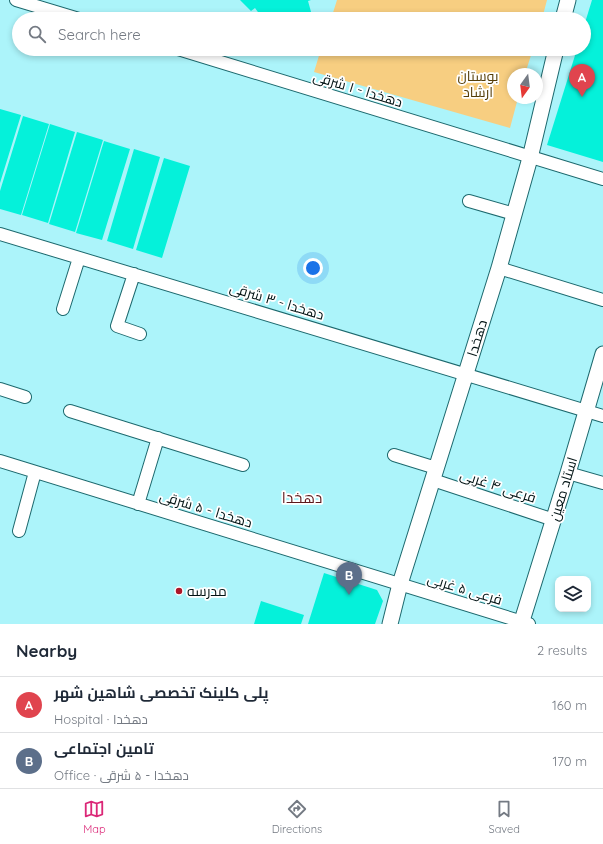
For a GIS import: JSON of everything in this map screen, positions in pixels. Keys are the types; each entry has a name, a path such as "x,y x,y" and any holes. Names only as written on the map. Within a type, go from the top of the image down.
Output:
{"street":[{"path":"16,0 55,12"},
{"path":"565,12 568,0"},
{"name":"دهخدا - ۱ شرقی","path":"201,56 603,180"},
{"name":"دهخدا","path":"390,624 400,584 499,268 530,158 554,56"},
{"path":"469,201 514,214"},
{"name":"دهخدا - ۳ شرقی","path":"0,234 603,416"},
{"path":"63,309 79,258"},
{"path":"499,268 603,300"},
{"path":"134,274 117,326 140,334"},
{"name":"استاد معین","path":"524,623 603,354"},
{"path":"0,389 25,396"},
{"path":"70,411 243,465"},
{"path":"138,504 158,438"},
{"name":"فرعی ۴ غربی","path":"394,455 434,474 554,520"},
{"name":"دهخدا - ۵ شرقی","path":"2,462 400,584"},
{"path":"18,531 35,472"},
{"path":"568,473 603,483"},
{"name":"فرعی ۵ غربی","path":"400,584 524,623"}],"green space":[{"path":"337,0 547,0 544,12 333,12"},
{"name":"بوستان ارشاد","path":"319,56 531,56 527,68 507,68 507,104 516,104 510,128 314,72"}],"building":[{"path":"240,0 311,0 308,1 311,12 258,12 255,8 251,11"},
{"path":"592,0 603,0 603,162 547,145 575,56 591,56 591,12 588,12"},
{"path":"0,109 21,115 0,183"},
{"path":"23,116 49,124 21,215 0,209 0,191"},
{"path":"50,124 75,132 48,223 22,215"},
{"path":"77,132 103,140 75,232 49,224"},
{"path":"104,141 130,149 102,240 76,233"},
{"path":"134,149 160,157 133,249 107,241"},
{"path":"164,158 190,166 162,258 136,250"},
{"path":"324,573 377,590 383,601 375,624 308,624"},
{"path":"261,601 304,615 301,624 254,624"}],"place":[{"name":"پلی کلینک تخصصی شاهین شهر","path":"582,97"},
{"name":"مدرسه","path":"179,591"},
{"name":"تامین اجتماعی","path":"349,595"}],"district":[{"name":"دهخدا","path":"302,498"}]}
